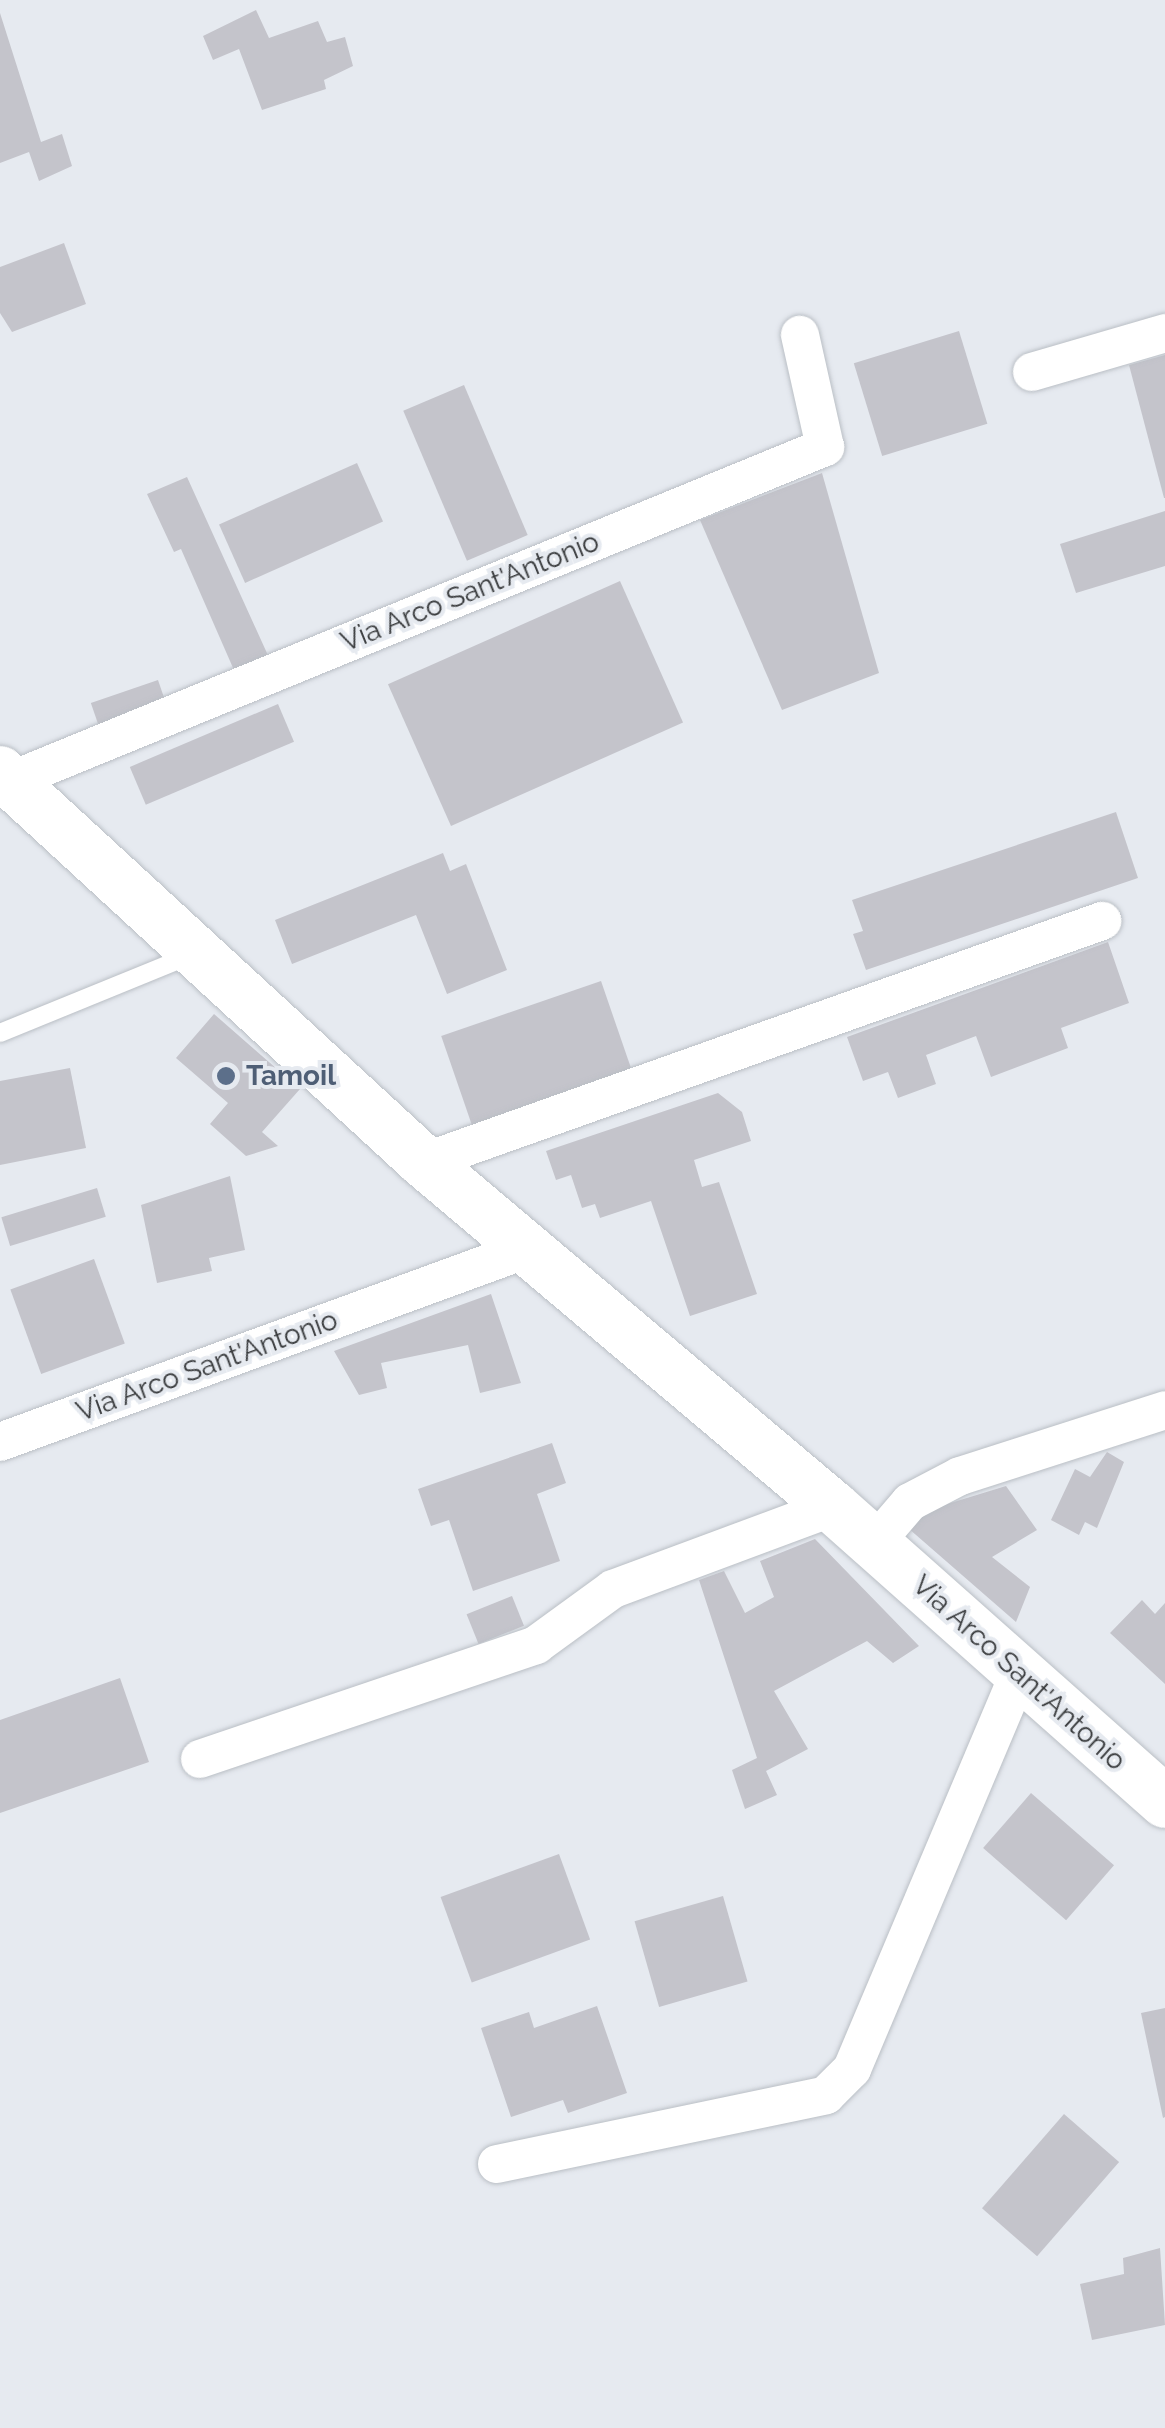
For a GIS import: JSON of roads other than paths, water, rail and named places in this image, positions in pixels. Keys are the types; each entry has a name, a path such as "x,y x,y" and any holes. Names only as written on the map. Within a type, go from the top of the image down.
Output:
{"street":[{"path":"1032,372 1165,333"},
{"name":"Via Arco Sant'Antonio","path":"800,335 825,447 5,776 424,1162 833,1507 1165,1802"},
{"path":"424,1162 1102,921"},
{"name":"Via Arco Sant'Antonio","path":"0,1442 527,1249"},
{"path":"874,1544 910,1502 960,1476 1165,1410"},
{"path":"200,1758 536,1645 613,1589 833,1507"},
{"path":"497,2164 826,2095 852,2069 1019,1674"}],"lane":[{"path":"0,1033 196,953"}],"place":[{"name":"Tamoil","path":"226,1076"}]}
